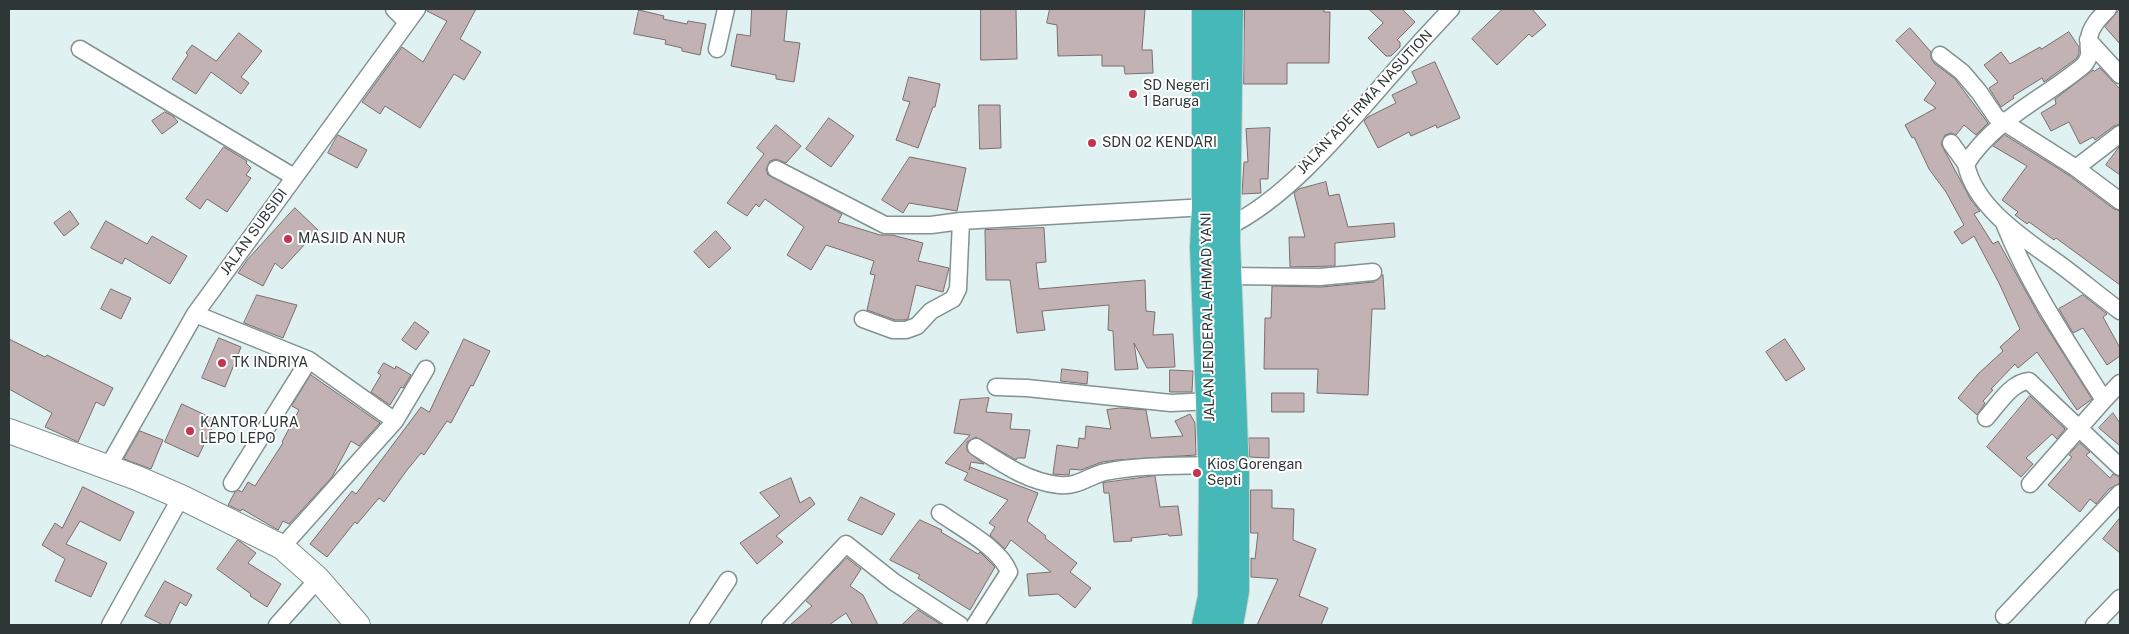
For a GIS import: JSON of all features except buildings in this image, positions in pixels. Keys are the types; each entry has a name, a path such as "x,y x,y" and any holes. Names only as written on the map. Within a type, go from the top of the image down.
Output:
{"highway":[{"name":"JALAN JENDERAL AHMAD YANI","path":"1206,9 1206,207 1204,247 1212,465 1212,597 1206,625"},
{"name":"JALAN JENDERAL AHMAD YANI","path":"1229,9 1227,276 1236,474 1235,591 1229,625"}],"street":[{"path":"394,9 412,15"},
{"path":"717,49 726,9"},
{"name":"JALAN ADE IRMA NASUTION","path":"1227,226 1246,218 1298,175 1348,124 1451,9"},
{"path":"1966,164 1978,147 2004,122 2084,66 2090,57 2088,40 2098,19 2108,9"},
{"name":"JALAN SUBSIDI","path":"108,467 195,314 412,15"},
{"path":"2088,40 2120,75"},
{"path":"80,49 294,177"},
{"path":"1940,54 1962,72 1979,92 1991,112 2076,168 2120,201"},
{"path":"2076,168 2120,134"},
{"path":"1951,144 1966,164 1968,173 1983,198 2004,222 2120,312"},
{"path":"776,169 885,225 931,225 961,221 1206,207"},
{"path":"863,319 893,330 906,330 917,326 931,311 952,300 958,289 961,221"},
{"path":"2004,222 2029,279 2104,400"},
{"path":"1227,276 1302,277 1373,272"},
{"path":"195,314 309,360 395,422"},
{"path":"232,483 309,360"},
{"path":"282,547 395,422 426,368"},
{"path":"1986,418 2013,388 2022,382 2029,381 2120,467"},
{"path":"2030,484 2120,383"},
{"path":"996,387 1027,388 1171,403 1210,401"},
{"path":"9,431 108,467 182,497 282,547 318,579 358,625"},
{"path":"976,447 1029,478 1060,485 1073,485 1096,475 1116,470 1212,465"},
{"path":"2004,616 2120,493"},
{"path":"110,625 182,497"},
{"path":"940,514 992,550 1006,564 1009,572 975,625"},
{"path":"770,625 846,544 894,582 952,623"},
{"path":"277,625 318,579"},
{"path":"698,625 728,580"},
{"path":"2094,625 2120,598"}],"place":[{"name":"SD Negeri 1 Baruga","path":"1133,94"},
{"name":"SDN 02 KENDARI","path":"1092,143"},
{"name":"MASJID AN NUR","path":"288,239"},
{"name":"TK INDRIYA","path":"222,363"},
{"name":"KANTOR LURA LEPO LEPO","path":"190,431"},
{"name":"Kios Gorengan Septi","path":"1197,473"}]}
